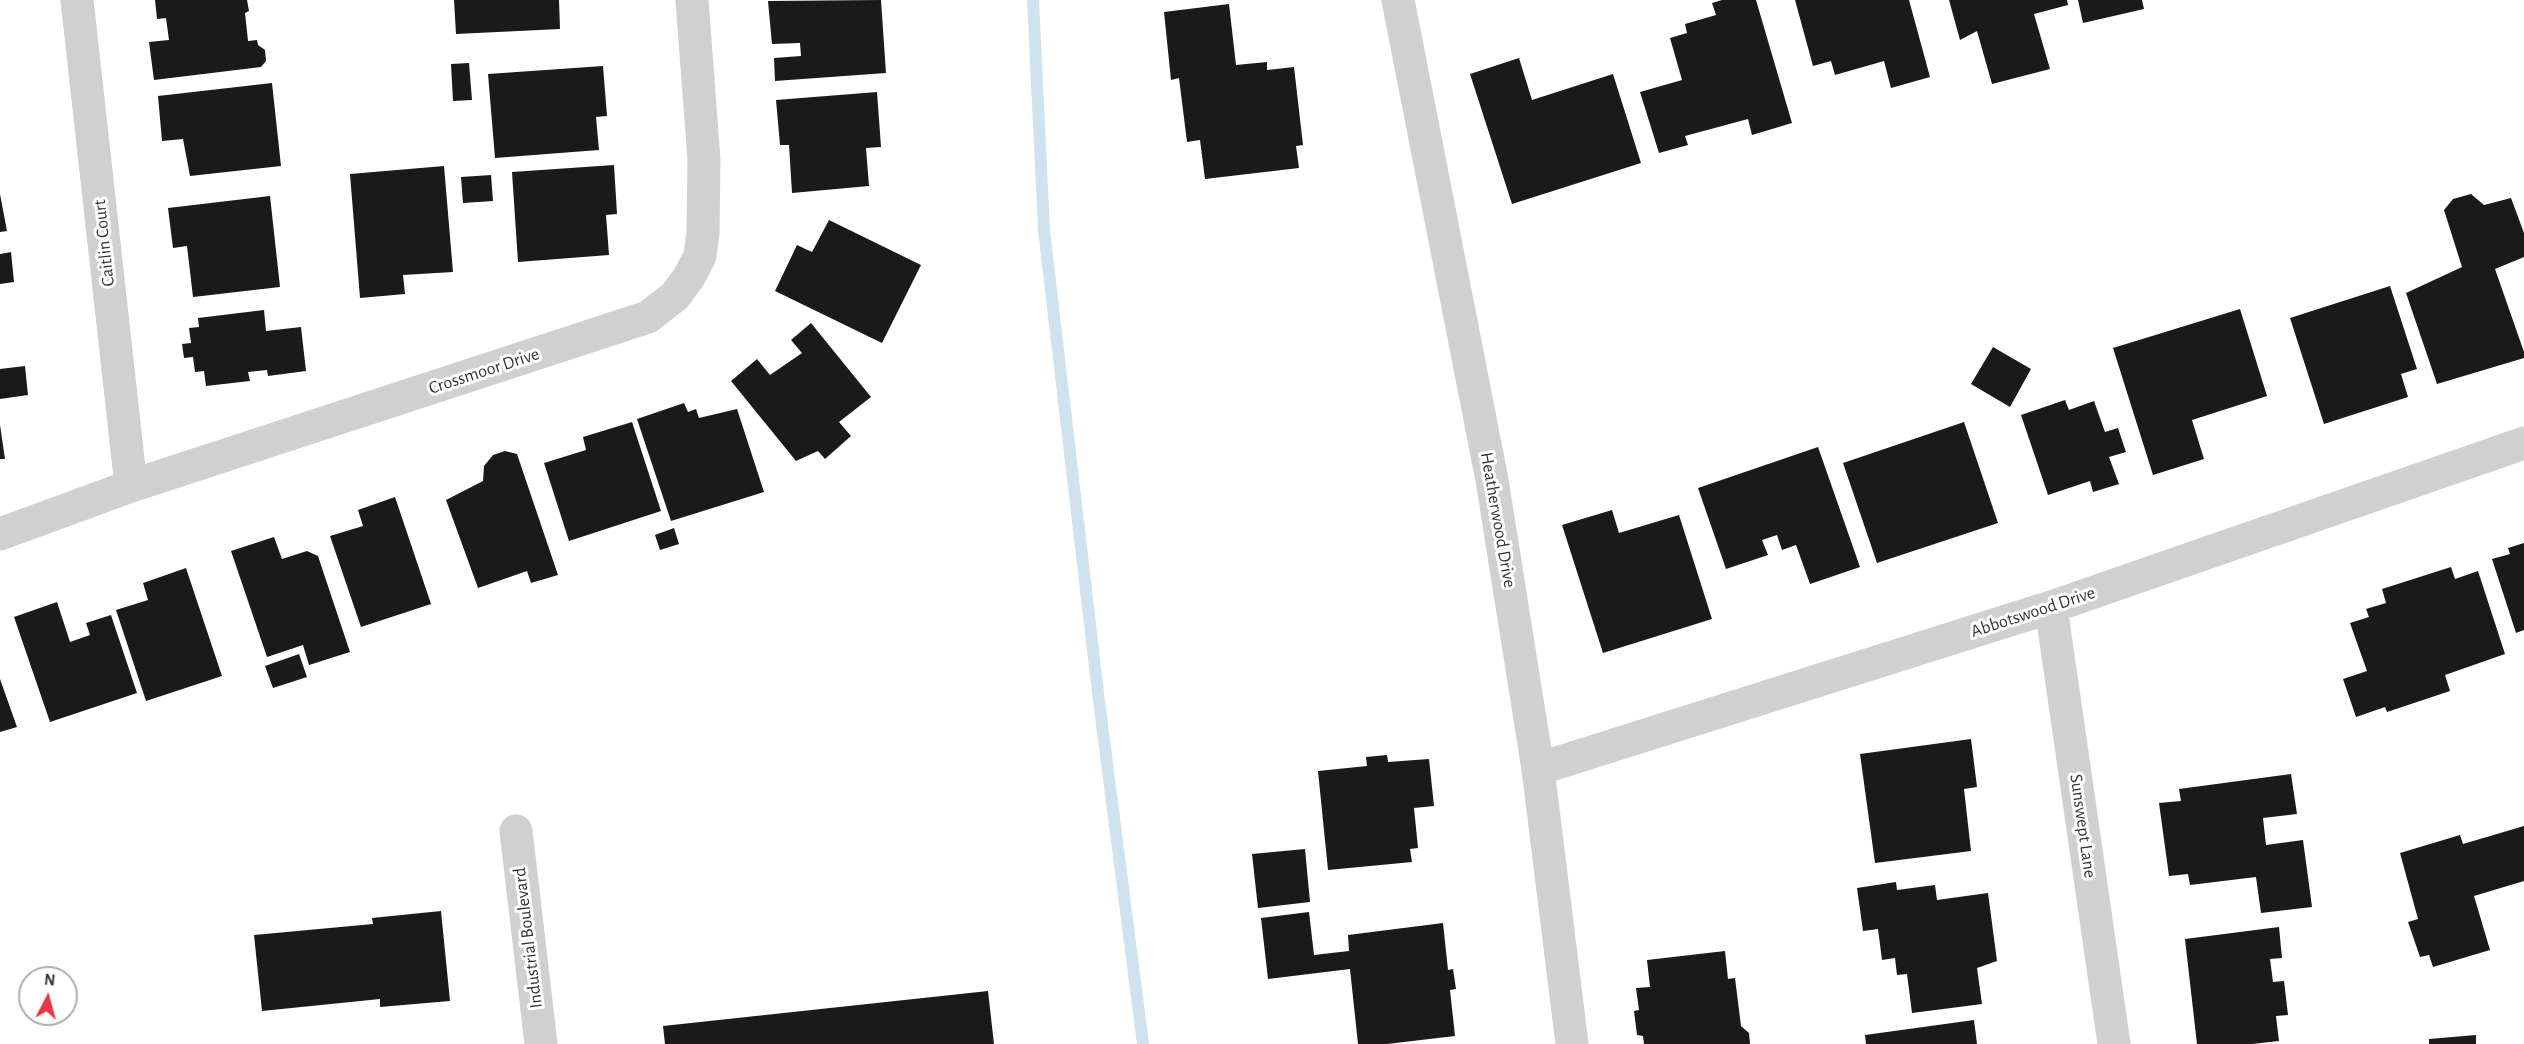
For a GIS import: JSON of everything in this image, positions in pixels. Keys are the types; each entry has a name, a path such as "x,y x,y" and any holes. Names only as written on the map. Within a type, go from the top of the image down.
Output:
{"street":[{"name":"Caitlin Court","path":"77,0 131,486"},
{"name":"Crossmoor Drive","path":"0,534 131,486 648,317 675,296 689,278 700,255 704,233 704,160 692,0"},
{"name":"Heatherwood Drive","path":"1398,0 1492,480 1538,769 1572,1044"},
{"name":"Abbotswood Drive","path":"1538,769 2051,607 2524,443"},
{"name":"Sunswept Lane","path":"2051,607 2114,1044"},
{"name":"Industrial Boulevard","path":"516,831 541,1044"}],"building":[{"path":"155,0 247,0 249,11 245,13 248,41 257,40 258,45 265,50 266,61 261,67 154,80 149,42 169,40 166,18 157,19"},
{"path":"454,0 559,0 560,29 456,34"},
{"path":"881,0 886,73 775,81 774,58 801,56 800,43 772,44 768,1"},
{"path":"1722,0 1756,0 1792,123 1752,135 1748,119 1685,136 1688,145 1659,153 1640,92 1682,80 1670,38 1687,33 1685,24 1716,15 1712,3"},
{"path":"1795,0 1909,0 1930,77 1891,88 1884,61 1835,75 1831,61 1813,66"},
{"path":"1949,0 2067,0 2068,5 2034,14 2050,69 1992,84 1977,31 1960,40"},
{"path":"2078,0 2142,0 2144,9 2083,23"},
{"path":"1229,4 1236,65 1267,62 1267,70 1294,67 1303,145 1296,146 1299,168 1205,179 1200,140 1187,142 1179,78 1171,80 1164,12"},
{"path":"1519,58 1532,100 1613,74 1641,163 1512,204 1470,74"},
{"path":"469,63 472,100 453,101 451,64"},
{"path":"603,66 607,116 596,117 599,150 495,158 488,74"},
{"path":"272,83 281,166 190,176 183,139 162,141 158,96"},
{"path":"877,92 881,147 866,148 869,186 792,193 789,145 780,145 776,100"},
{"path":"614,165 617,214 606,215 609,255 518,262 512,172"},
{"path":"444,166 453,272 403,275 405,294 360,298 350,174"},
{"path":"491,175 493,201 463,203 461,177"},
{"path":"0,194 7,231 0,232"},
{"path":"2471,194 2484,205 2511,198 2524,233 2524,257 2495,269 2524,352 2524,358 2437,384 2406,293 2462,267 2444,210 2453,199"},
{"path":"270,196 280,287 193,297 187,246 173,248 168,208"},
{"path":"829,220 921,265 882,343 775,291 797,245 812,252"},
{"path":"11,252 14,282 0,284 0,254"},
{"path":"2390,286 2417,369 2401,374 2408,397 2324,424 2290,318"},
{"path":"2240,309 2267,396 2192,420 2204,459 2153,475 2113,348"},
{"path":"264,310 266,331 301,327 306,371 268,376 267,370 248,372 250,381 206,386 204,371 195,372 193,357 184,358 182,344 191,343 189,328 199,327 198,318"},
{"path":"811,323 871,397 839,422 851,436 825,459 818,451 796,461 731,381 757,359 770,375 802,353 791,340"},
{"path":"1993,347 2031,369 2010,407 1971,384"},
{"path":"25,366 28,395 0,399 0,369"},
{"path":"2065,400 2069,410 2094,401 2105,432 2118,428 2126,452 2109,457 2119,484 2093,492 2090,481 2048,495 2021,415"},
{"path":"684,403 688,412 696,409 699,418 737,409 764,492 671,521 637,419"},
{"path":"632,422 661,511 569,541 544,463 586,450 583,437"},
{"path":"1964,422 1998,523 1877,563 1843,463"},
{"path":"0,425 5,459 0,459"},
{"path":"1818,447 1860,567 1810,584 1796,545 1782,550 1777,535 1762,540 1768,555 1726,569 1698,488"},
{"path":"505,451 517,454 558,575 531,583 527,571 478,588 446,500 483,481 484,466 493,455"},
{"path":"395,497 431,604 361,627 330,536 363,526 358,510"},
{"path":"1612,510 1619,533 1679,515 1712,619 1603,653 1562,525"},
{"path":"674,528 679,544 660,550 655,535"},
{"path":"274,537 282,559 307,551 318,556 350,652 309,665 303,645 267,657 231,551"},
{"path":"2524,543 2524,630 2516,633 2492,559 2510,554 2508,548"},
{"path":"2451,567 2455,579 2478,571 2505,654 2445,675 2450,691 2387,712 2385,707 2356,717 2343,679 2367,671 2350,623 2369,617 2366,609 2386,603 2382,589"},
{"path":"186,568 222,676 146,701 116,610 148,600 143,583"},
{"path":"57,602 70,642 90,635 86,623 111,615 137,693 50,722 14,617"},
{"path":"299,654 307,677 273,688 265,666"},
{"path":"0,679 17,727 0,732"},
{"path":"1971,739 1977,787 1964,789 1971,851 1875,863 1860,754"},
{"path":"1387,755 1388,762 1429,759 1434,806 1414,808 1418,848 1410,849 1412,862 1328,870 1318,771 1367,766 1366,757"},
{"path":"2291,774 2297,814 2263,818 2266,845 2303,840 2312,907 2261,913 2256,877 2190,885 2188,874 2169,876 2159,803 2181,801 2179,789"},
{"path":"2524,826 2524,881 2474,896 2490,950 2433,967 2429,955 2420,957 2408,922 2418,919 2400,853 2460,835 2463,844"},
{"path":"1305,849 1310,902 1258,908 1252,854"},
{"path":"1896,882 1897,890 1935,885 1937,900 1988,893 1997,961 1977,968 1982,1004 1912,1013 1907,974 1897,975 1895,958 1882,960 1878,929 1863,931 1857,888"},
{"path":"441,911 450,1001 380,1007 380,999 262,1011 254,935 373,924 372,918"},
{"path":"1309,912 1314,955 1349,951 1348,935 1443,923 1448,970 1453,969 1456,989 1450,990 1455,1036 1387,1044 1358,1044 1350,969 1268,979 1261,918"},
{"path":"2279,927 2282,958 2270,959 2273,982 2284,981 2288,1015 2276,1016 2279,1041 2252,1044 2197,1044 2185,939"},
{"path":"1725,951 1728,979 1735,978 1741,1026 1749,1033 1750,1044 1644,1044 1643,1036 1637,1035 1634,1011 1639,1010 1636,988 1650,987 1647,960"},
{"path":"988,991 994,1044 665,1044 663,1026"},
{"path":"1974,1020 1977,1044 1866,1044 1865,1035"},
{"path":"2476,1035 2476,1044 2429,1044 2429,1039"}],"waterway":[{"path":"1033,0 1044,230 1098,693 1143,1044"}]}
